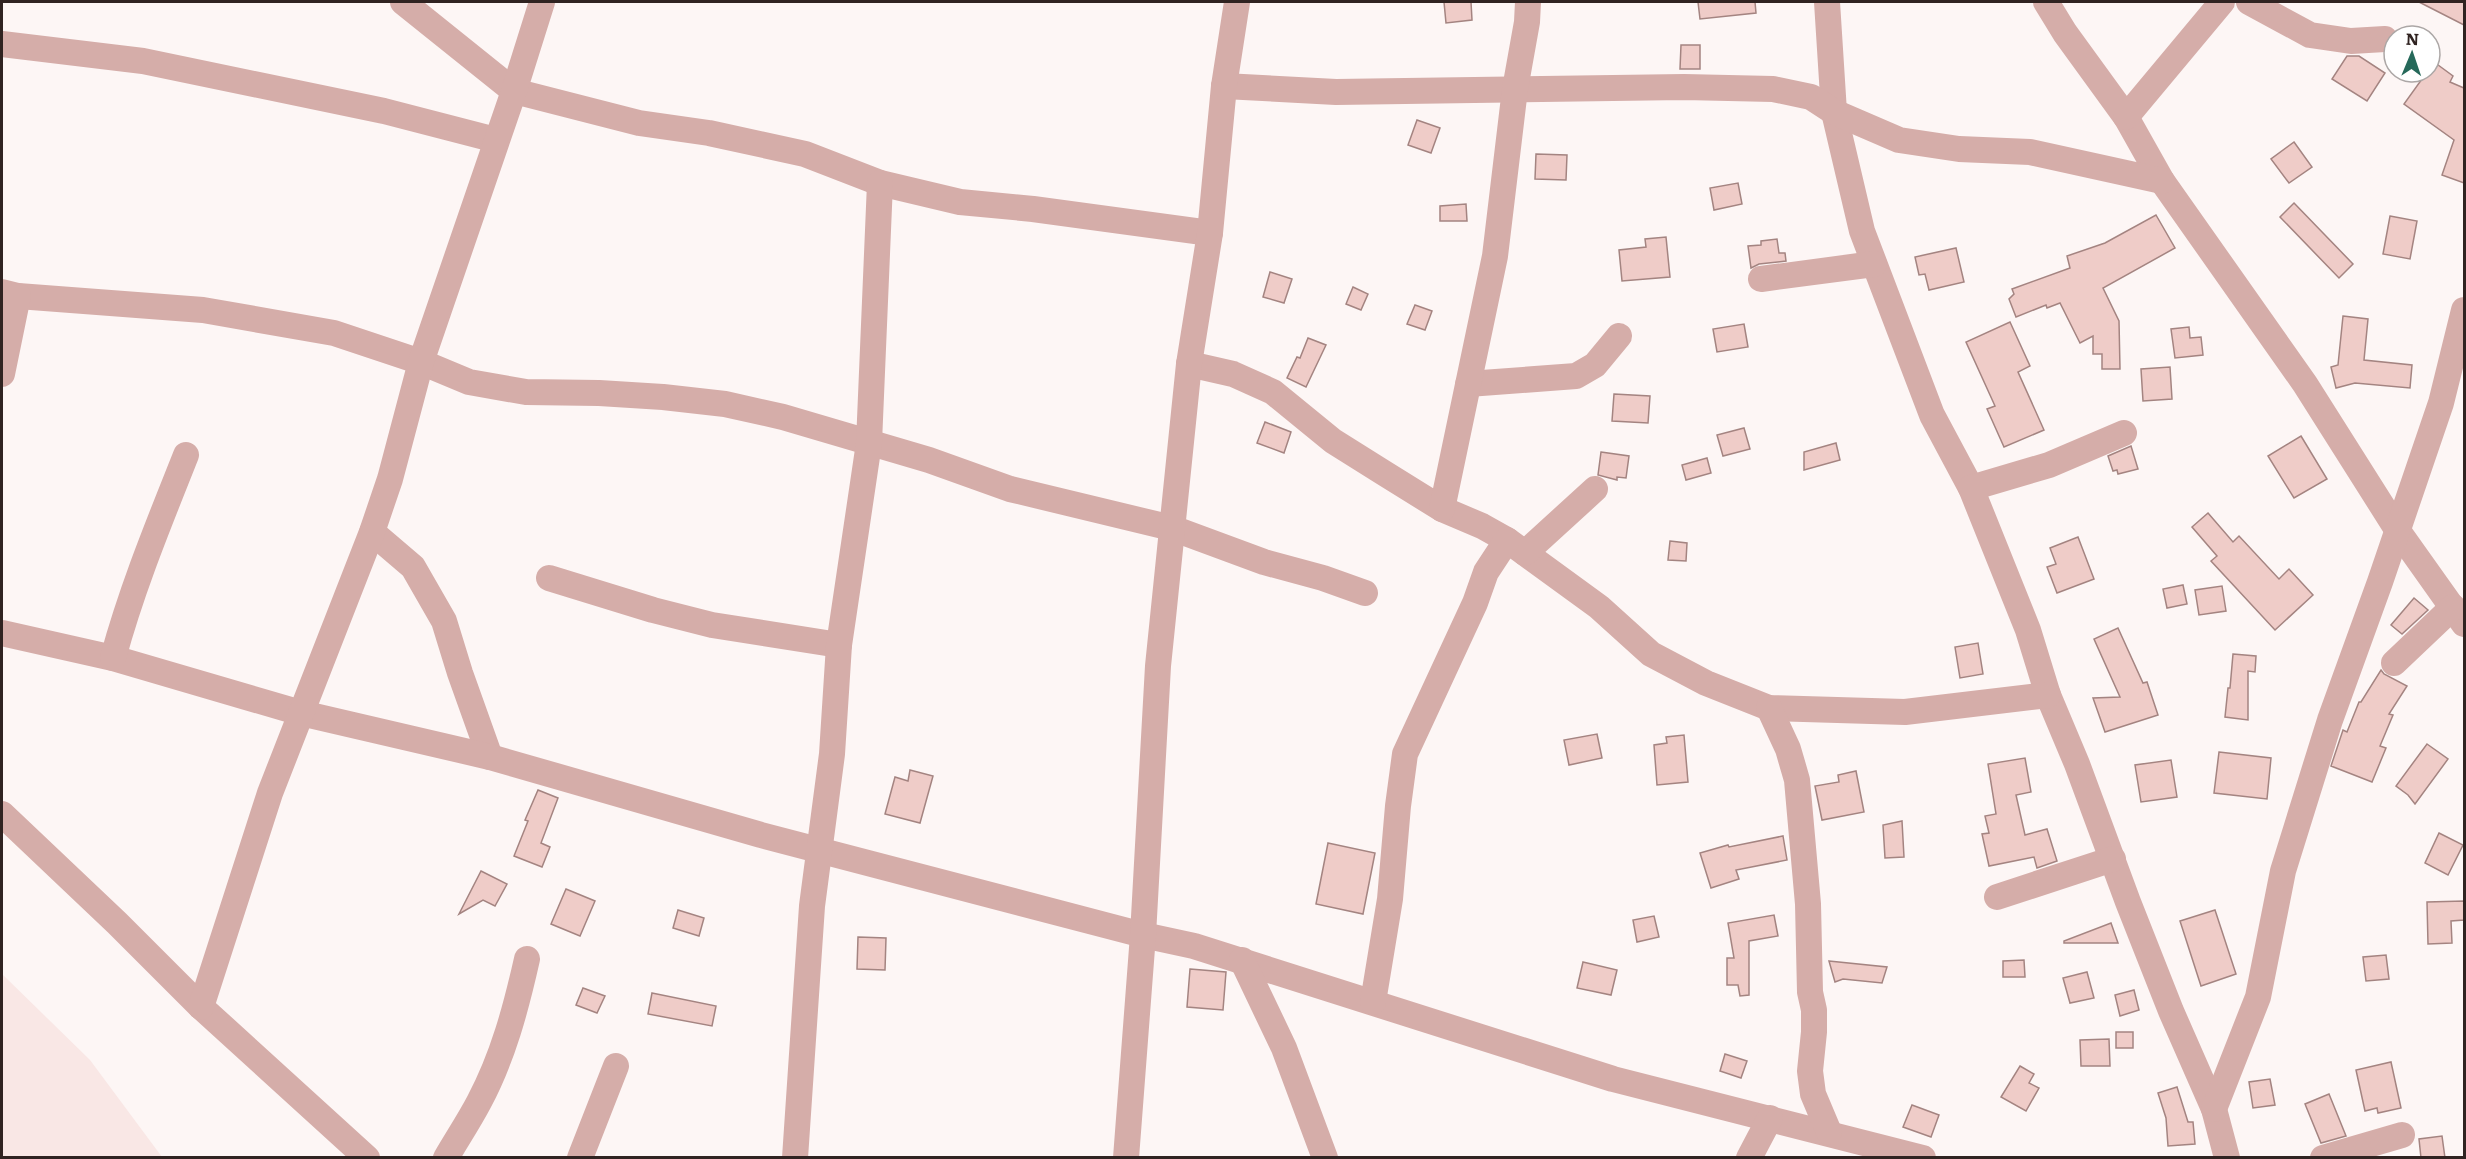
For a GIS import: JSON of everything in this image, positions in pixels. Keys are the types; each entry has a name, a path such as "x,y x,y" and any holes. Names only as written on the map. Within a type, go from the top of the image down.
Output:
{"street":[{"path":"403,2 514,92 639,123 709,133 805,154 880,183 960,202 1033,209 1210,233"},
{"path":"201,1007 270,793 372,532 393,468 421,362 514,92 542,2"},
{"path":"1126,1158 1143,935 1158,666 1189,364 1210,233 1224,86 1237,2"},
{"path":"1442,509 1495,255 1528,2"},
{"path":"1827,2 1833,112 1862,231 1932,415 1971,488 2028,630 2048,694 2074,755 2128,902 2171,1011 2214,1109 2227,1158"},
{"path":"2046,2 2126,117 2162,181 2305,384 2398,531 2459,616 2394,663"},
{"path":"2126,117 2222,2"},
{"path":"2249,2 2310,35 2351,41 2382,39"},
{"path":"2,44 143,61 373,109 496,140"},
{"path":"1224,86 1336,92 1684,87 1773,89 1811,98 1833,112 1899,140 1959,149 2030,152 2162,181"},
{"path":"795,1158 812,906 832,754 839,645 869,444 880,183"},
{"path":"1761,279 1874,264"},
{"path":"2,374 10,294 203,310 334,333 421,362 469,382 526,392 600,393 725,404 783,417 929,460 1010,489 1172,528 1264,562 1323,578 1365,593"},
{"path":"2214,1109 2258,997 2283,871 2326,731 2398,531 2440,404 2464,310"},
{"path":"1468,384 1576,376 1596,365 1619,336"},
{"path":"1189,364 1233,374 1273,392 1333,441 1442,509 1482,526 1516,547 1599,607 1651,654 1707,683 1769,708 1905,712 2048,694"},
{"path":"1971,488 2049,465 2124,434"},
{"path":"113,658 126,608 186,455"},
{"path":"1373,1002 1390,899 1405,754 1475,603 1486,572 1595,489"},
{"path":"372,532 413,567 444,621 490,757"},
{"path":"549,578 653,610 712,625 839,645"},
{"path":"2,633 113,658 301,713 490,757 760,835 1143,935 1194,946 1613,1079 1829,1132 1923,1158"},
{"path":"1769,708 1788,749 1797,780 1808,904 1810,992 1814,1010 1810,1071 1813,1094 1829,1132"},
{"path":"2,814 117,923 201,1007 367,1158"},
{"path":"1997,897 2114,859"},
{"path":"446,1158 479,1102 496,1066 519,995 527,958"},
{"path":"1242,960 1284,1048 1325,1158"},
{"path":"580,1158 616,1066"},
{"path":"1749,1158 1770,1118"},
{"path":"2323,1158 2402,1135"}],"shaded area":[{"path":"2,974 90,1060 162,1157 2,1157"}],"building":[{"path":"1444,2 1471,2 1472,20 1446,23"},
{"path":"1698,2 1755,2 1756,13 1700,19"},
{"path":"2419,2 2464,2 2464,25"},
{"path":"1681,45 1700,45 1700,69 1680,69"},
{"path":"2347,56 2359,56 2382,71 2382,78 2367,101 2332,79"},
{"path":"2442,68 2453,76 2450,82 2464,88 2464,183 2442,175 2454,140 2404,104 2418,84 2442,84"},
{"path":"1417,120 1440,128 1431,153 1408,145"},
{"path":"2294,142 2312,167 2289,183 2271,159"},
{"path":"1536,154 1567,155 1566,180 1535,179"},
{"path":"1738,183 1742,204 1714,210 1710,188"},
{"path":"2294,203 2353,264 2339,278 2280,217"},
{"path":"1466,204 1467,221 1440,221 1440,206"},
{"path":"2156,215 2175,248 2103,288 2119,321 2120,369 2102,369 2102,354 2093,354 2093,336 2080,343 2060,303 2047,308 2046,305 2016,317 2009,299 2014,294 2012,289 2070,268 2067,256 2105,243"},
{"path":"2390,216 2417,221 2410,259 2383,254"},
{"path":"1666,237 1670,277 1622,281 1619,250 1646,247 1645,239"},
{"path":"1777,239 1779,253 1785,253 1786,261 1759,264 1751,268 1748,246 1761,245 1761,241"},
{"path":"1956,248 1964,282 1929,290 1925,274 1919,275 1915,257"},
{"path":"1270,272 1292,279 1284,303 1263,297"},
{"path":"1353,287 1368,294 1361,310 1346,304"},
{"path":"1415,305 1432,311 1425,330 1407,324"},
{"path":"2343,316 2368,319 2364,360 2412,365 2410,388 2355,383 2336,388 2331,367 2338,365"},
{"path":"2010,322 2030,366 2018,372 2044,430 2004,447 1987,409 1995,406 1966,342"},
{"path":"1744,324 1748,347 1717,352 1713,329"},
{"path":"2189,327 2190,338 2201,337 2203,355 2175,358 2171,329"},
{"path":"1308,338 1326,345 1306,387 1287,378 1297,357 1300,358"},
{"path":"2170,367 2172,399 2143,401 2141,369"},
{"path":"1614,394 1650,396 1648,423 1612,421"},
{"path":"1265,422 1291,432 1284,453 1257,443"},
{"path":"1744,428 1750,449 1723,456 1717,435"},
{"path":"2301,436 2327,479 2294,498 2268,456"},
{"path":"1836,443 1840,460 1804,470 1804,452"},
{"path":"2131,446 2138,469 2118,474 2117,470 2113,471 2108,456"},
{"path":"1601,452 1629,456 1626,478 1617,477 1617,480 1598,475"},
{"path":"1707,458 1711,473 1686,480 1682,465"},
{"path":"2208,513 2233,542 2239,536 2279,579 2289,569 2313,595 2275,630 2211,561 2217,556 2192,527"},
{"path":"2078,537 2094,579 2057,593 2047,567 2056,564 2050,548"},
{"path":"1670,541 1687,543 1686,561 1668,560"},
{"path":"2183,585 2187,604 2167,608 2163,589"},
{"path":"2222,586 2226,611 2199,615 2195,590"},
{"path":"2414,598 2428,610 2402,634 2391,625"},
{"path":"2118,628 2143,683 2147,682 2158,715 2105,732 2093,698 2120,697 2094,639"},
{"path":"1978,643 1983,674 1960,678 1955,647"},
{"path":"2233,654 2256,656 2255,672 2248,671 2248,720 2225,717"},
{"path":"2381,670 2384,674 2407,686 2389,714 2393,715 2380,746 2386,748 2372,782 2331,766 2343,730 2347,732 2359,702"},
{"path":"1597,734 1602,758 1569,765 1564,740"},
{"path":"1684,735 1688,782 1657,785 1654,745 1667,743 1666,737"},
{"path":"2427,744 2448,759 2415,804 2396,786"},
{"path":"2219,752 2271,758 2267,799 2214,793"},
{"path":"2025,758 2031,792 2016,795 2025,835 2047,829 2057,861 2037,868 2034,857 1989,866 1982,834 1989,833 1985,816 1996,814 1988,764"},
{"path":"2171,760 2177,797 2141,802 2135,765"},
{"path":"910,770 933,776 920,823 885,814 895,777 908,781"},
{"path":"1856,771 1864,812 1822,820 1815,786 1839,782 1838,775"},
{"path":"538,790 558,798 541,843 550,847 542,867 514,856 528,821 525,820"},
{"path":"1902,821 1904,857 1885,858 1883,825"},
{"path":"2439,833 2463,845 2448,875 2425,863"},
{"path":"1783,836 1787,860 1736,870 1739,879 1711,888 1700,853 1728,845 1729,847"},
{"path":"1328,843 1375,853 1363,914 1316,904"},
{"path":"481,871 507,884 495,906 483,900 459,914"},
{"path":"566,889 595,901 580,936 551,924"},
{"path":"2464,901 2464,920 2451,921 2452,943 2428,944 2427,902"},
{"path":"678,910 704,918 699,936 673,928"},
{"path":"2215,910 2236,974 2201,986 2180,921"},
{"path":"1774,915 1778,936 1749,941 1749,995 1740,996 1738,985 1727,985 1727,958 1734,958 1728,923"},
{"path":"1654,916 1659,937 1637,942 1633,920"},
{"path":"2111,923 2118,943 2064,943 2064,941"},
{"path":"858,937 886,938 885,970 857,969"},
{"path":"2386,955 2389,979 2366,981 2363,957"},
{"path":"2024,960 2025,977 2003,977 2003,961"},
{"path":"1829,961 1887,967 1882,983 1843,979 1835,982"},
{"path":"1583,962 1617,970 1611,995 1577,988"},
{"path":"1190,969 1226,972 1223,1010 1187,1007"},
{"path":"2087,972 2094,998 2070,1003 2063,978"},
{"path":"583,988 605,996 597,1013 576,1005"},
{"path":"2134,990 2139,1010 2120,1016 2115,995"},
{"path":"652,993 716,1006 712,1026 648,1014"},
{"path":"2116,1032 2133,1032 2133,1048 2116,1048"},
{"path":"2109,1039 2110,1066 2081,1066 2080,1040"},
{"path":"1725,1054 1747,1061 1741,1078 1720,1071"},
{"path":"2391,1062 2401,1108 2378,1113 2377,1108 2365,1111 2356,1070"},
{"path":"2020,1066 2034,1074 2029,1083 2039,1088 2026,1111 2001,1097"},
{"path":"2270,1079 2275,1105 2253,1108 2249,1082"},
{"path":"2177,1087 2188,1122 2193,1122 2195,1144 2168,1146 2166,1118 2158,1093"},
{"path":"2329,1094 2346,1136 2321,1143 2305,1104"},
{"path":"1912,1105 1939,1115 1931,1137 1903,1127"},
{"path":"2442,1136 2445,1158 2421,1158 2419,1139"}]}
